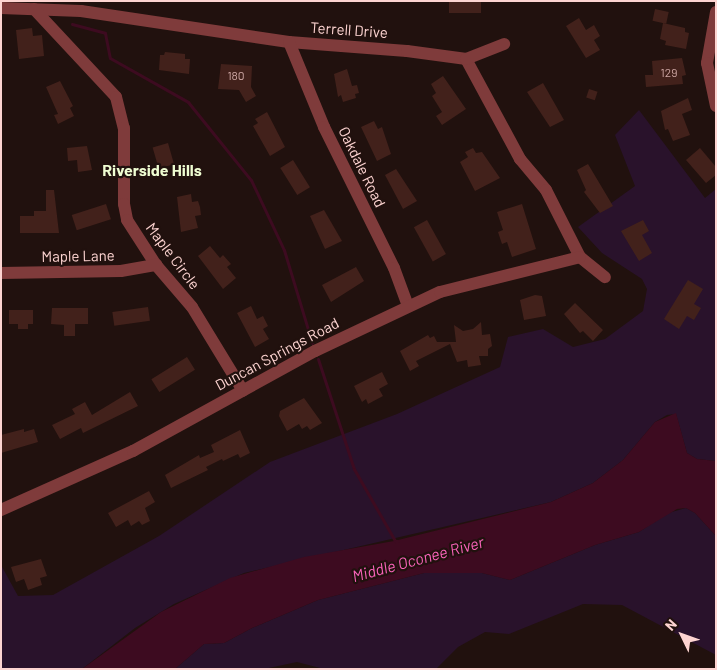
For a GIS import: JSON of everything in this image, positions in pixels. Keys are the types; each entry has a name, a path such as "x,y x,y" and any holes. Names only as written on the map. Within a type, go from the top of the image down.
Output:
{"street":[{"name":"Terrell Drive","path":"1,8 81,11 289,42 407,51 466,59"},
{"name":"Maple Circle","path":"34,8 116,98 124,128 124,204 127,220 156,265 192,308 242,391"},
{"path":"716,12 708,76 716,106"},
{"name":"Oakdale Road","path":"289,42 324,127 394,268 408,306"},
{"path":"504,44 466,59 476,74 520,159 546,190 580,257 605,277"},
{"name":"Duncan Springs Road","path":"1,510 134,451 242,391 408,306 440,292 580,257"},
{"name":"Maple Lane","path":"1,273 121,271 156,265"}],"shaded area":[{"path":"639,110 705,198 716,189 716,461 697,459 687,453 676,414 667,415 655,422 623,460 593,483 551,502 244,573 174,604 135,628 82,669 1,669 1,565 18,596 53,595 159,536 270,462 397,414 500,367 508,337 543,329 573,347 605,339 643,311 647,289 642,279 602,253 578,227 635,186 615,135"},
{"path":"686,508 695,513 716,536 716,655 622,605 583,604 509,634 485,632 458,647 436,669 324,669 297,662 264,669 175,669 204,644 224,643 252,628 318,600 424,573 482,573 510,580 595,545 639,532 668,513"}],"water":[{"name":"Middle Oconee River","path":"676,413 687,453 697,459 716,461 716,536 695,513 686,508 677,509 639,532 595,545 510,580 482,573 424,573 318,600 252,628 224,643 204,644 175,669 82,669 161,612 230,578 304,557 394,541 551,502 593,483 623,460 655,422"}],"building":[{"path":"449,1 481,1 481,13 449,13"},
{"path":"655,9 669,12 666,24 653,21"},
{"path":"579,18 586,30 594,25 600,36 594,40 600,50 586,58 566,26"},
{"path":"663,23 685,28 685,32 689,33 686,49 665,45 666,41 660,39"},
{"path":"32,28 33,36 42,35 44,56 19,59 16,30"},
{"path":"165,52 185,54 185,59 190,59 189,74 159,70 160,55 164,55"},
{"path":"682,58 686,75 682,76 683,84 646,87 645,75 653,75 652,61"},
{"path":"221,64 252,66 251,87 256,96 246,102 239,90 218,89"},
{"path":"347,69 352,86 357,85 359,93 355,94 356,98 343,102 341,95 338,97 334,74"},
{"path":"443,76 466,109 442,125 436,116 442,112 432,96 436,93 431,84"},
{"path":"60,81 73,106 70,108 74,116 58,124 54,115 58,114 46,87"},
{"path":"543,83 564,120 550,127 527,92"},
{"path":"589,89 598,92 595,100 586,98"},
{"path":"688,98 692,110 682,114 690,135 673,141 668,129 665,130 661,111"},
{"path":"267,112 285,147 270,156 253,126 258,123 255,119"},
{"path":"374,121 378,129 382,127 391,154 377,161 361,127"},
{"path":"168,143 174,164 159,169 153,147"},
{"path":"87,146 92,170 78,172 77,160 68,161 67,148"},
{"path":"473,148 476,153 482,152 500,178 475,191 460,162 468,157 465,152"},
{"path":"700,148 716,167 716,175 706,183 686,160"},
{"path":"293,160 310,187 297,195 280,168"},
{"path":"588,164 613,206 600,213 584,192 586,190 577,170"},
{"path":"396,169 417,201 403,209 385,175"},
{"path":"46,190 54,190 59,233 20,233 20,216 34,216 34,211 46,211"},
{"path":"191,194 192,202 198,201 200,207 201,215 195,216 198,228 181,232 177,197"},
{"path":"106,204 111,219 77,230 72,215"},
{"path":"522,204 536,249 512,257 507,242 502,244 498,232 503,230 497,212"},
{"path":"324,210 342,241 325,249 310,216"},
{"path":"427,220 446,254 433,261 414,227"},
{"path":"643,220 649,231 642,235 652,253 639,261 621,231"},
{"path":"210,246 220,258 223,255 231,264 227,267 236,278 223,289 198,256"},
{"path":"356,267 364,281 331,302 322,285"},
{"path":"688,280 703,289 694,304 701,308 694,320 687,316 679,329 664,319"},
{"path":"535,295 542,296 546,316 524,320 520,300"},
{"path":"575,303 603,330 593,341 583,331 580,333 564,314"},
{"path":"251,306 257,319 263,316 268,326 263,329 269,339 255,347 237,313"},
{"path":"148,307 150,321 114,326 112,312"},
{"path":"52,308 88,308 88,324 75,324 75,336 64,336 64,325 51,324"},
{"path":"9,310 33,310 33,324 28,324 28,329 18,329 18,324 9,324"},
{"path":"481,322 482,335 490,334 492,346 488,349 488,356 479,356 481,365 468,367 467,360 457,362 450,344 416,361 419,366 410,371 400,351 428,335 430,338 434,336 437,342 456,342 454,325 463,331 473,329"},
{"path":"187,357 195,370 159,392 151,379"},
{"path":"382,372 388,384 379,389 383,396 368,404 366,399 362,402 354,386"},
{"path":"130,392 138,406 83,433 81,428 60,439 52,425 75,414 72,409 85,402 92,415"},
{"path":"304,398 322,423 310,430 307,426 302,429 299,424 287,431 279,416 280,411"},
{"path":"24,429 24,432 34,429 38,442 1,453 1,435"},
{"path":"240,430 250,453 240,458 238,454 223,461 222,459 206,467 208,470 171,488 165,475 199,455 200,458 214,452 211,445"},
{"path":"149,491 155,502 145,508 150,521 142,525 139,521 131,526 128,520 116,527 108,513"},
{"path":"41,559 47,576 40,578 42,585 28,590 24,579 16,582 11,567"}],"waterway":[{"path":"72,24 105,33 110,58 188,102 251,180 284,250 312,343"},
{"path":"318,359 354,469 395,541 398,541"}],"district":[{"name":"Riverside Hills","path":"152,170"}]}
